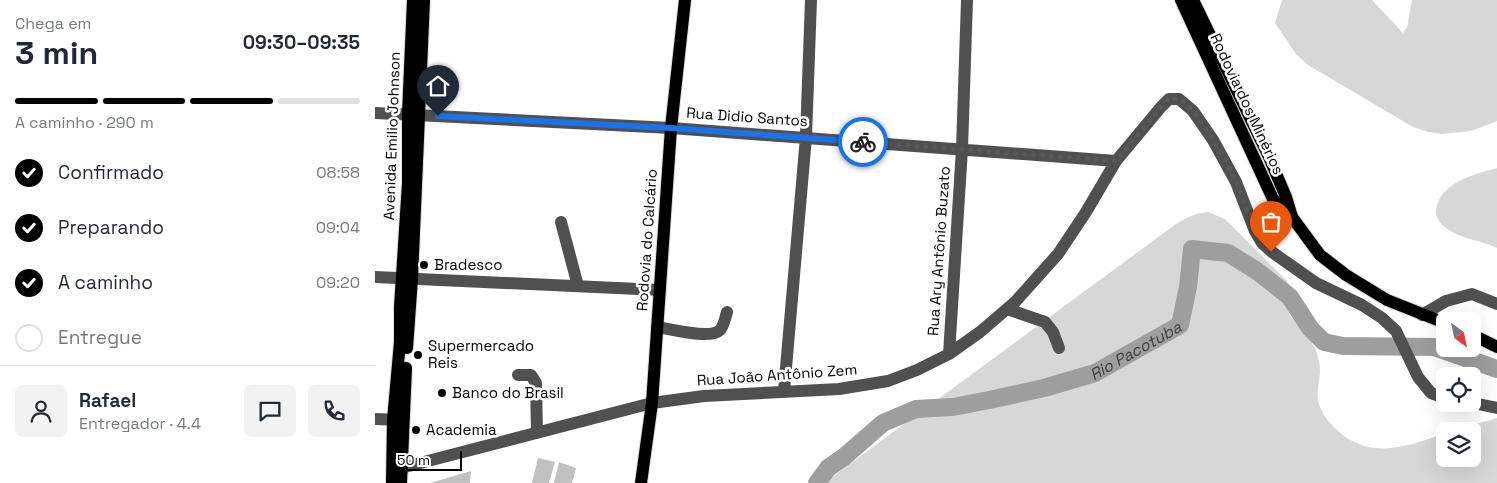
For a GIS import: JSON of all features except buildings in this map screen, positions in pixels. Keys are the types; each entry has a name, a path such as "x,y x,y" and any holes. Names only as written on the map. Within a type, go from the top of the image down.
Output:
{"main road":[{"name":"Avenida Emilio Johnson","path":"401,483 395,474 407,278 413,114 413,0"},
{"name":"Avenida Emilio Johnson","path":"413,114 424,0"},
{"name":"Rodovia do Calcário","path":"641,483 652,403 671,128 685,0"},
{"name":"Rodovia dos Minérios","path":"1181,0 1273,199 1291,217 1320,255 1346,275 1387,300 1436,320"},
{"name":"Rodovia dos Minérios","path":"1193,0 1262,140 1286,196 1291,217"},
{"path":"1481,339 1497,346"}],"street":[{"path":"784,391 806,137 811,0"},
{"name":"Rua Ary Antônio Buzato","path":"949,354 962,149 967,0"},
{"path":"1175,0 1181,0"},
{"name":"Rua João Antônio Zem","path":"395,474 537,433 652,403 704,396 839,390 888,381 917,370 949,354 980,332 1007,309 1058,254 1086,212 1116,161 1169,98 1179,99 1193,111 1213,140 1237,182 1255,230 1262,243 1271,252 1316,283 1362,305 1382,318 1396,331 1418,377 1431,393 1436,395"},
{"name":"Rua Didio Santos","path":"375,113 671,128 1116,161"},
{"path":"561,222 578,286"},
{"path":"375,277 660,290"},
{"path":"1422,315 1446,301 1472,294 1497,304"},
{"path":"1007,309 1045,322 1053,332 1059,348"},
{"path":"657,327 707,335 716,333 722,328 727,312"},
{"path":"518,375 531,375 536,383 537,433"},
{"path":"1481,405 1497,408"},
{"path":"375,419 398,420"}],"shaded area":[{"path":"1282,0 1372,0 1403,33 1407,27 1412,0 1497,0 1497,121 1471,131 1442,134 1413,127 1308,65 1296,54 1275,23"},
{"path":"1497,168 1497,248 1452,232 1440,222 1436,209 1439,200 1452,186 1469,176"},
{"path":"1208,212 1225,219 1286,280 1296,293 1295,304 1289,314 1315,348 1320,364 1319,403 1325,417 1335,429 1350,440 1363,446 1376,448 1403,446 1436,436 1436,467 1481,467 1481,423 1497,418 1497,483 824,483 1175,225 1190,216"}],"waterway":[{"name":"Rio Pacotuba","path":"817,483 828,468 844,457 883,423 916,409 953,407 989,400 1044,388 1095,373 1180,325 1188,287 1192,249 1228,253 1257,271 1290,297 1310,328 1324,342 1343,346 1434,347 1497,369"}],"way so far":[{"path":"863,142 1116,161 1169,98 1179,99 1193,111 1213,140 1237,182 1255,230 1262,243 1271,252"}],"place":[{"name":"Bradesco","path":"424,265"},
{"name":"Supermercado Reis","path":"418,355"},
{"name":"Banco do Brasil","path":"442,393"},
{"name":"Academia","path":"416,430"}],"route":[{"path":"438,116 671,128 863,142"}]}
